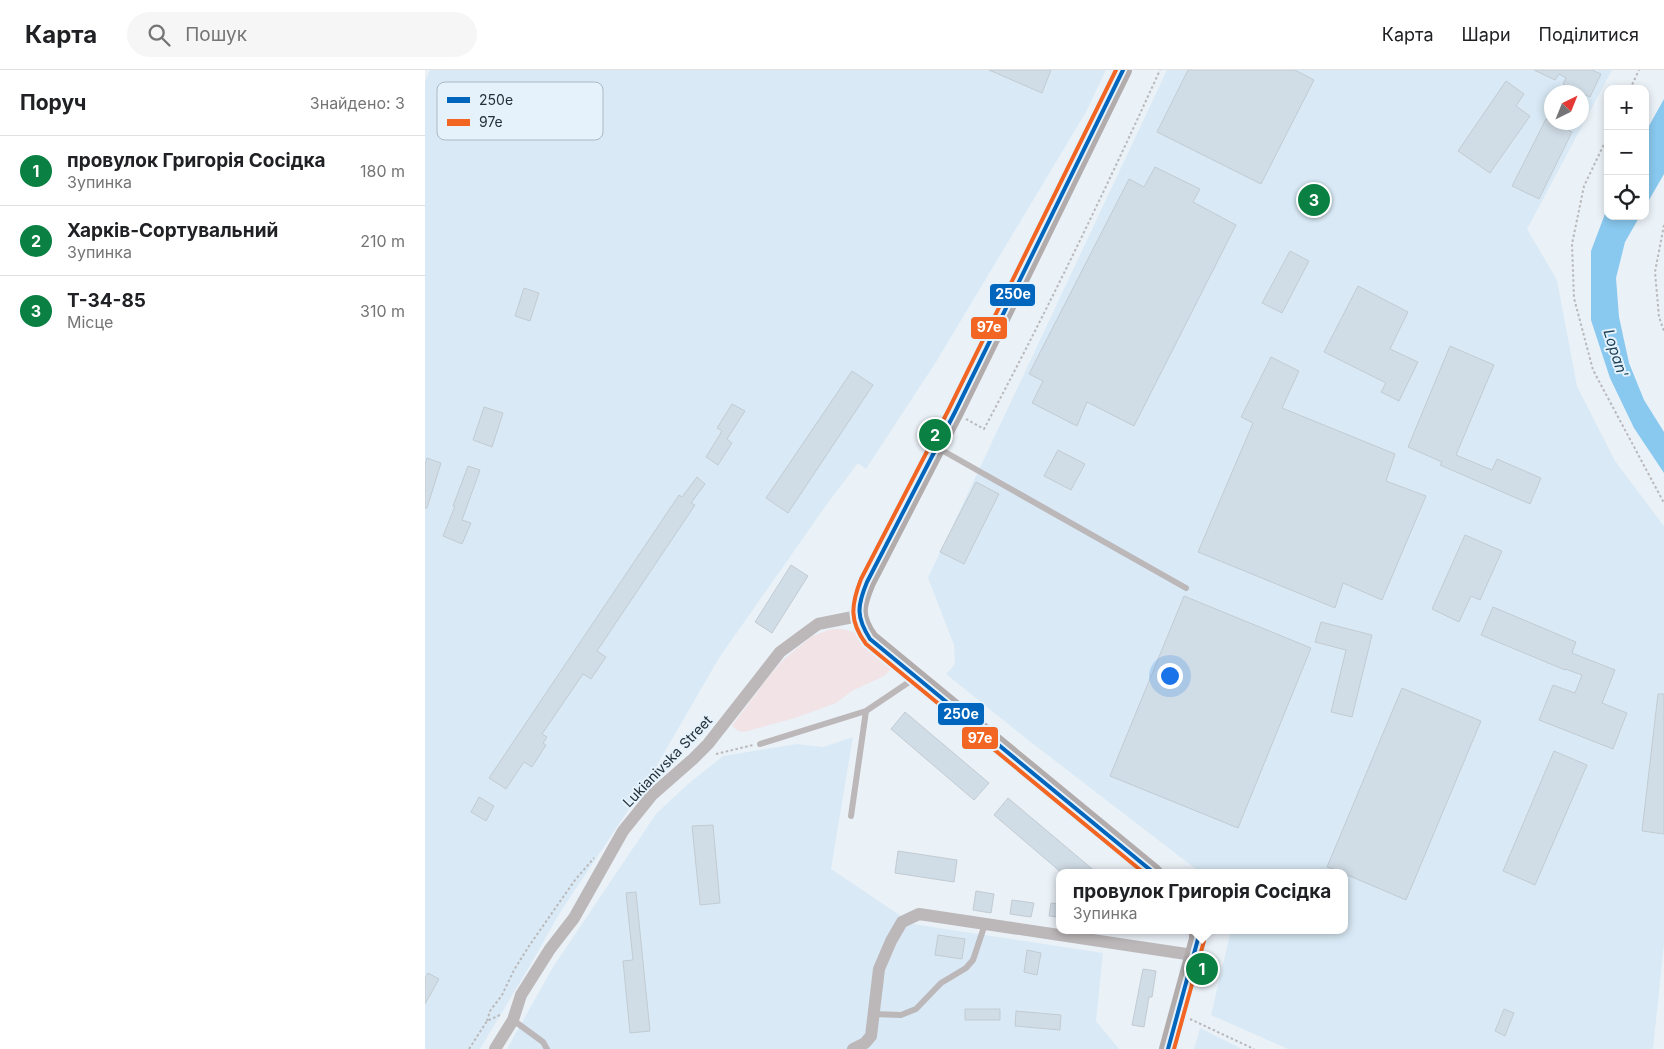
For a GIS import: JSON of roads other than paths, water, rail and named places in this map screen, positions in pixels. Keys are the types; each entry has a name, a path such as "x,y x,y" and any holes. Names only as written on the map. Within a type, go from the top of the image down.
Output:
{"street":[{"path":"1123,70 937,447 867,582 859,602 858,616 862,628 870,639 1149,869"},
{"name":"Lukianivska Street","path":"495,1049 521,995 550,949 574,918 623,831 652,794 708,744 779,652 818,624 858,616"},
{"path":"853,1049 865,1043 871,1036 879,969 891,941 902,922 919,914 1193,955"},
{"path":"1168,1049 1198,934"}],"lane":[{"path":"937,447 1186,588"},
{"path":"760,744 865,711 917,678"},
{"path":"851,816 865,711"},
{"path":"873,1020 901,1015 916,1009 941,984 966,968 973,960 985,924"},
{"path":"511,1016 543,1042 547,1049"}],"water":[{"path":"1664,99 1664,174 1649,200 1649,130 1649,126"},
{"name":"Lopan'","path":"1604,217 1604,220 1638,220 1625,242 1616,278 1619,317 1629,363 1644,400 1664,432 1664,473 1634,428 1610,378 1591,320 1591,251"}],"place":[{"name":"Т-34-85","path":"1314,200"},
{"name":"Харків-Сортувальний","path":"935,435"},
{"name":"провулок Григорія Сосідка","path":"1202,969"}]}
